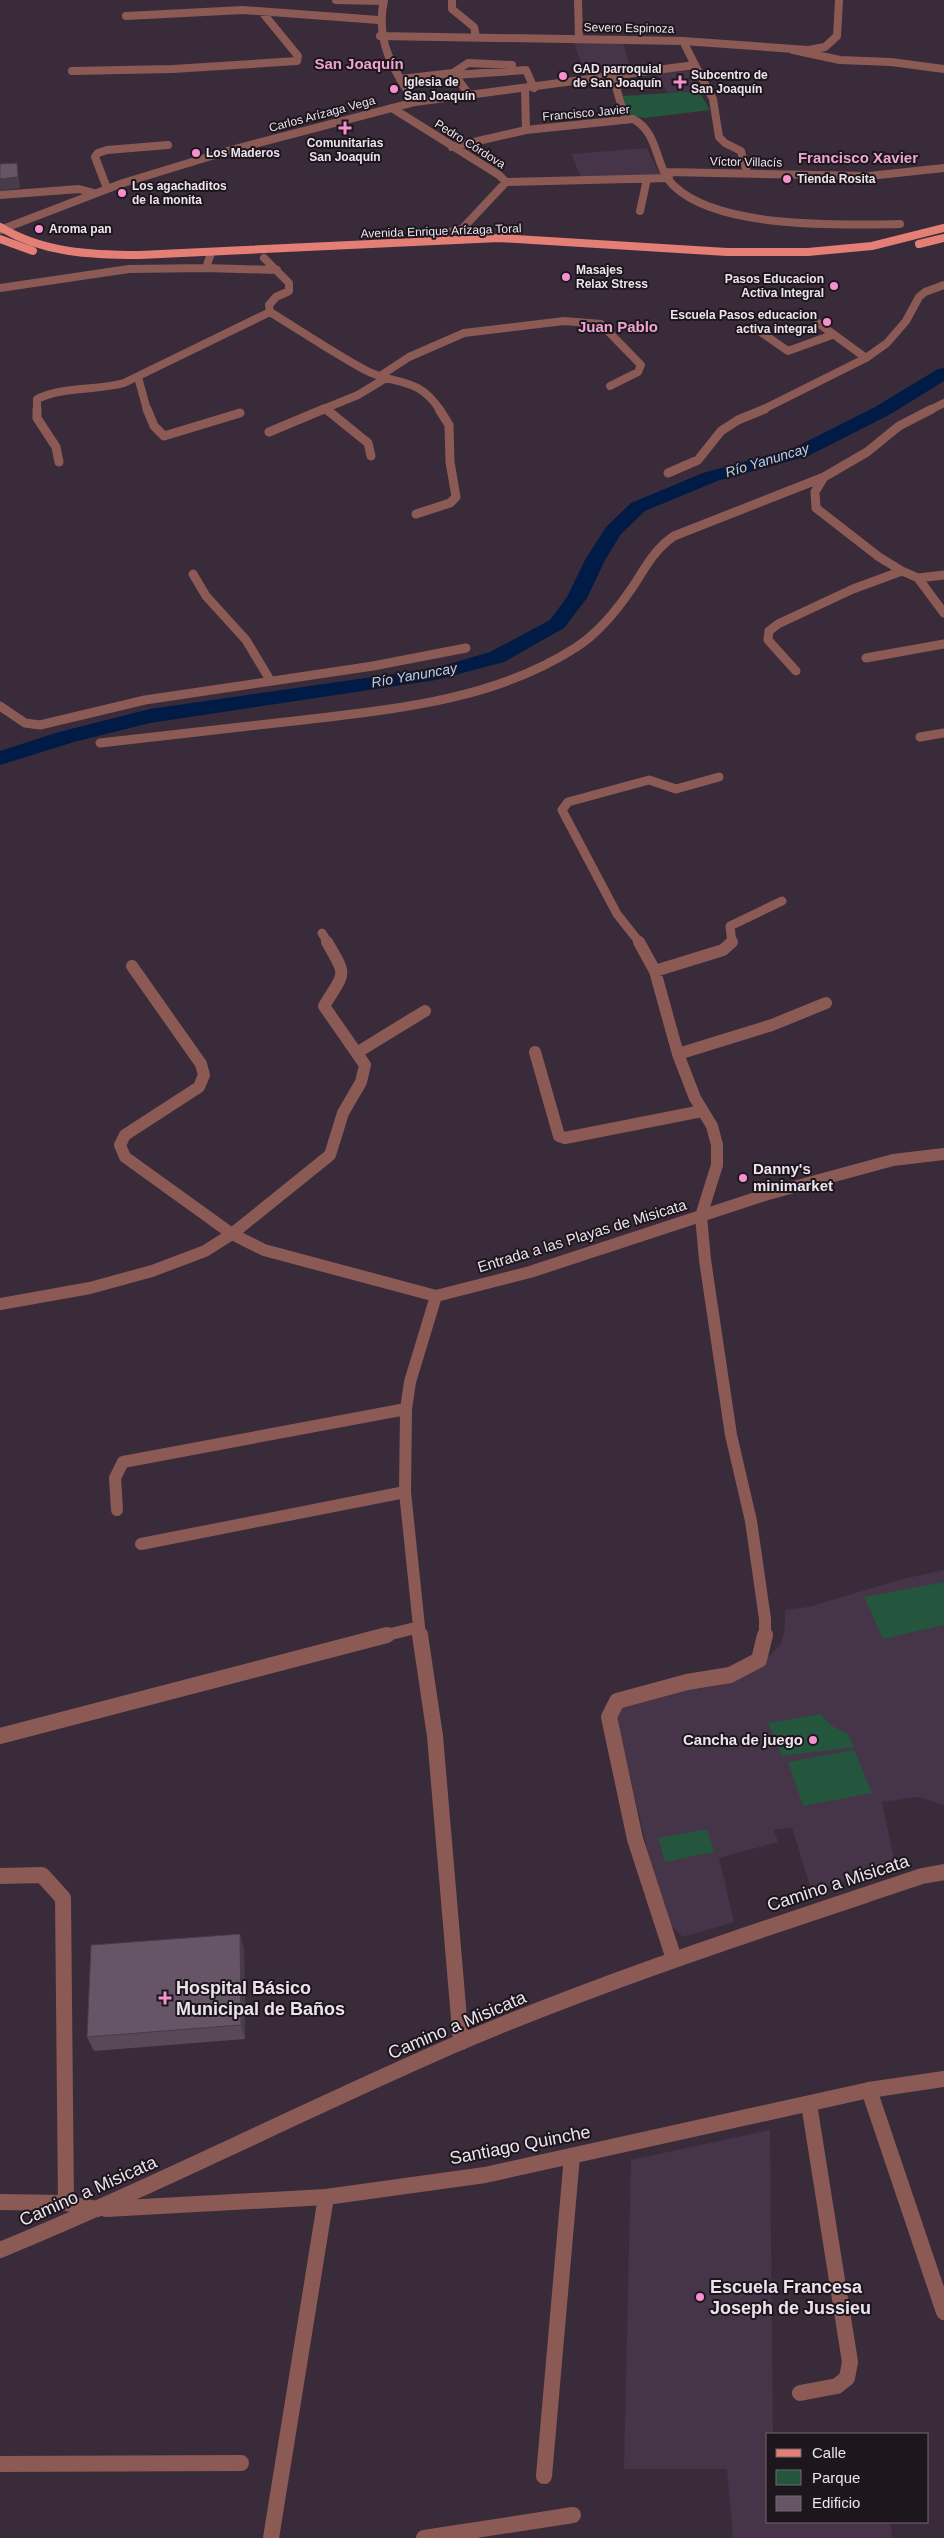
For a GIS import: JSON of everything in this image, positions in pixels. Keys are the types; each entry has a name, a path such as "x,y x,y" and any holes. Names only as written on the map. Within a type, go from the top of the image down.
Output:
{"main road":[{"name":"Avenida Enrique Arízaga Toral","path":"1,228 40,245 80,253 209,260 413,241 499,238 727,252 784,253 872,246 944,228"},
{"name":"Avenida Enrique Arízaga Toral","path":"0,239 20,247 65,258 126,264 489,246 765,260 809,260 886,252 944,238"}],"street":[{"path":"336,0 384,1 379,20 380,36 400,79 415,102"},
{"path":"452,0 452,9 474,28 476,37"},
{"path":"578,0 579,39"},
{"name":"Severo Espinoza","path":"380,36 684,41 792,50 816,49 834,41 837,36 839,0"},
{"path":"126,16 243,10 379,20"},
{"path":"72,71 173,69 297,61 298,56 262,12"},
{"path":"684,41 712,94 718,112 719,136 725,143 741,151 747,174"},
{"path":"792,50 840,60 891,62 944,69"},
{"path":"454,74 468,63 517,65 526,70 534,88"},
{"name":"Carlos Arízaga Vega","path":"1,228 107,188 231,150 415,102 534,88 695,65"},
{"path":"400,79 526,70"},
{"path":"454,74 470,96"},
{"path":"613,77 625,118"},
{"path":"525,89 526,130"},
{"name":"Pedro Córdova","path":"392,108 452,148 499,175 506,182 462,229 413,241"},
{"name":"Francisco Javier","path":"452,148 526,130 625,118 644,124 668,175 682,192 696,201 728,212 856,226 900,224"},
{"path":"107,188 95,157 98,152 168,145"},
{"name":"Víctor Villacís","path":"506,182 647,179 668,175 869,176 944,168"},
{"path":"640,211 647,179"},
{"path":"0,195 79,190 94,193"},
{"path":"264,258 289,282 290,291 276,297 269,305 270,312"},
{"path":"0,288 209,260 277,270"},
{"path":"668,473 698,460 722,431 738,420 777,404 866,358 886,343 906,321 919,297 925,292 944,285"},
{"path":"270,312 367,371 413,384 435,403 449,425 450,462 456,497 450,503 416,514"},
{"path":"59,462 56,448 37,418 37,399 51,392 110,387 138,377 270,312"},
{"path":"269,432 358,395 409,358 464,332 564,321 601,324 640,365 641,369 610,386"},
{"path":"818,323 866,358"},
{"path":"762,333 788,351 832,335"},
{"path":"138,377 144,404 157,430 164,436 240,413"},
{"path":"100,743 398,709 491,687 530,674 576,648 599,627 634,585 652,552 663,543 674,536 824,477 867,452 899,426 944,403"},
{"path":"326,409 368,443 371,456"},
{"path":"824,477 814,492 813,502 816,508 879,557 918,578 944,613"},
{"path":"796,670 768,640 769,631 778,624 853,589 902,571"},
{"path":"193,574 206,596 246,640 270,680"},
{"path":"918,578 944,574"},
{"path":"866,658 944,644"},
{"path":"0,706 25,723 40,725 145,700 373,666 466,648"},
{"path":"920,737 944,733"},
{"path":"674,1959 635,1838 609,1717 617,1701 688,1682 730,1675 759,1660 765,1642 765,1619 751,1521 731,1435 705,1260 701,1216 717,1165 717,1145 712,1126 702,1111 678,1054 655,971 642,946 617,914 563,814 563,806 577,800 649,780 655,780 668,788 676,789 719,777"},
{"path":"655,971 723,950 731,945 733,939 730,926 782,901"},
{"path":"0,1304 90,1288 152,1271 205,1251 232,1234 330,1155 336,1145 345,1108 365,1075 365,1065 358,1052 328,1015 324,1006 343,974 342,967 322,933"},
{"name":"Entrada a las Playas de Misicata","path":"132,966 201,1064 204,1075 199,1087 125,1135 120,1145 125,1157 232,1234 264,1250 436,1296 530,1272 768,1194 894,1160 944,1154"},
{"path":"678,1054 772,1025 826,1003"},
{"path":"358,1052 425,1011"},
{"path":"535,1052 559,1136 565,1138 702,1111"},
{"path":"436,1296 410,1382 406,1409 405,1492 419,1627 435,1736 461,2042"},
{"path":"117,1510 114,1483 116,1469 124,1462 406,1409"},
{"path":"142,1544 405,1492"},
{"path":"0,1736 419,1627"},
{"name":"Camino a Misicata","path":"0,2250 98,2210 461,2042 674,1959 922,1876 944,1872"},
{"path":"0,1876 42,1875 63,1898 66,2203"},
{"name":"Santiago Quinche","path":"98,2210 326,2197 485,2175 869,2090 933,2079 944,2080"},
{"path":"869,2090 944,2312"},
{"path":"800,2394 837,2386 847,2378 850,2362 809,2104"},
{"path":"544,2476 572,2156"},
{"path":"271,2538 326,2197"},
{"path":"0,2202 66,2203 98,2210"},
{"path":"0,2464 241,2463"},
{"path":"424,2538 573,2515"}],"shaded area":[{"path":"573,40 623,41 631,71 586,77"},
{"name":"Subcentro de San Joaquín","path":"688,71 694,73 702,90 667,93 657,74"},
{"path":"647,148 660,175 582,179 571,154"},
{"path":"944,1570 944,1805 919,1797 882,1802 895,1863 812,1892 792,1828 774,1830 778,1842 719,1858 734,1922 683,1937 669,1923 658,1897 617,1720 620,1706 754,1672 781,1644 785,1628 785,1610 808,1607 903,1579"},
{"name":"Escuela Francesa Joseph de Jussieu","path":"770,2130 773,2433 766,2433 766,2523 890,2523 892,2538 733,2538 727,2469 624,2469 631,2160"}],"green space":[{"path":"699,91 710,110 645,118 627,115 623,96"},
{"path":"944,1582 944,1625 883,1639 864,1597"},
{"name":"Cancha de juego","path":"820,1714 832,1726 848,1734 854,1747 782,1756 768,1723"},
{"path":"854,1750 872,1793 803,1806 788,1762"},
{"path":"707,1829 714,1852 665,1862 658,1838"}],"building":[{"path":"17,163 18,177 0,179 0,164"},
{"name":"Hospital Básico Municipal de Baños","path":"240,1934 241,2025 87,2037 91,1945"}],"waterway":[{"name":"Río Yanuncay","path":"0,758 67,737 150,716 436,674 497,657 557,624 577,598 595,560 613,531 638,507 710,477 801,452 882,411 944,373"}],"place":[{"name":"GAD parroquial de San Joaquín","path":"563,76"},
{"name":"Subcentro de San Joaquín","path":"680,82"},
{"name":"Iglesia de San Joaquín","path":"394,89"},
{"name":"Comunitarias San Joaquín","path":"345,128"},
{"name":"Los Maderos","path":"196,153"},
{"name":"Tienda Rosita","path":"787,179"},
{"name":"Los agachaditos de la monita","path":"122,193"},
{"name":"Aroma pan","path":"39,229"},
{"name":"Masajes Relax Stress","path":"566,277"},
{"name":"Pasos Educacion Activa Integral","path":"834,286"},
{"name":"Escuela Pasos educacion activa integral","path":"827,322"},
{"name":"Danny's minimarket","path":"743,1178"},
{"name":"Cancha de juego","path":"813,1740"},
{"name":"Hospital Básico Municipal de Baños","path":"165,1998"},
{"name":"Escuela Francesa Joseph de Jussieu","path":"700,2297"}],"district":[{"name":"San Joaquín","path":"359,64"},
{"name":"Francisco Xavier","path":"858,158"},
{"name":"Juan Pablo","path":"618,327"}]}
